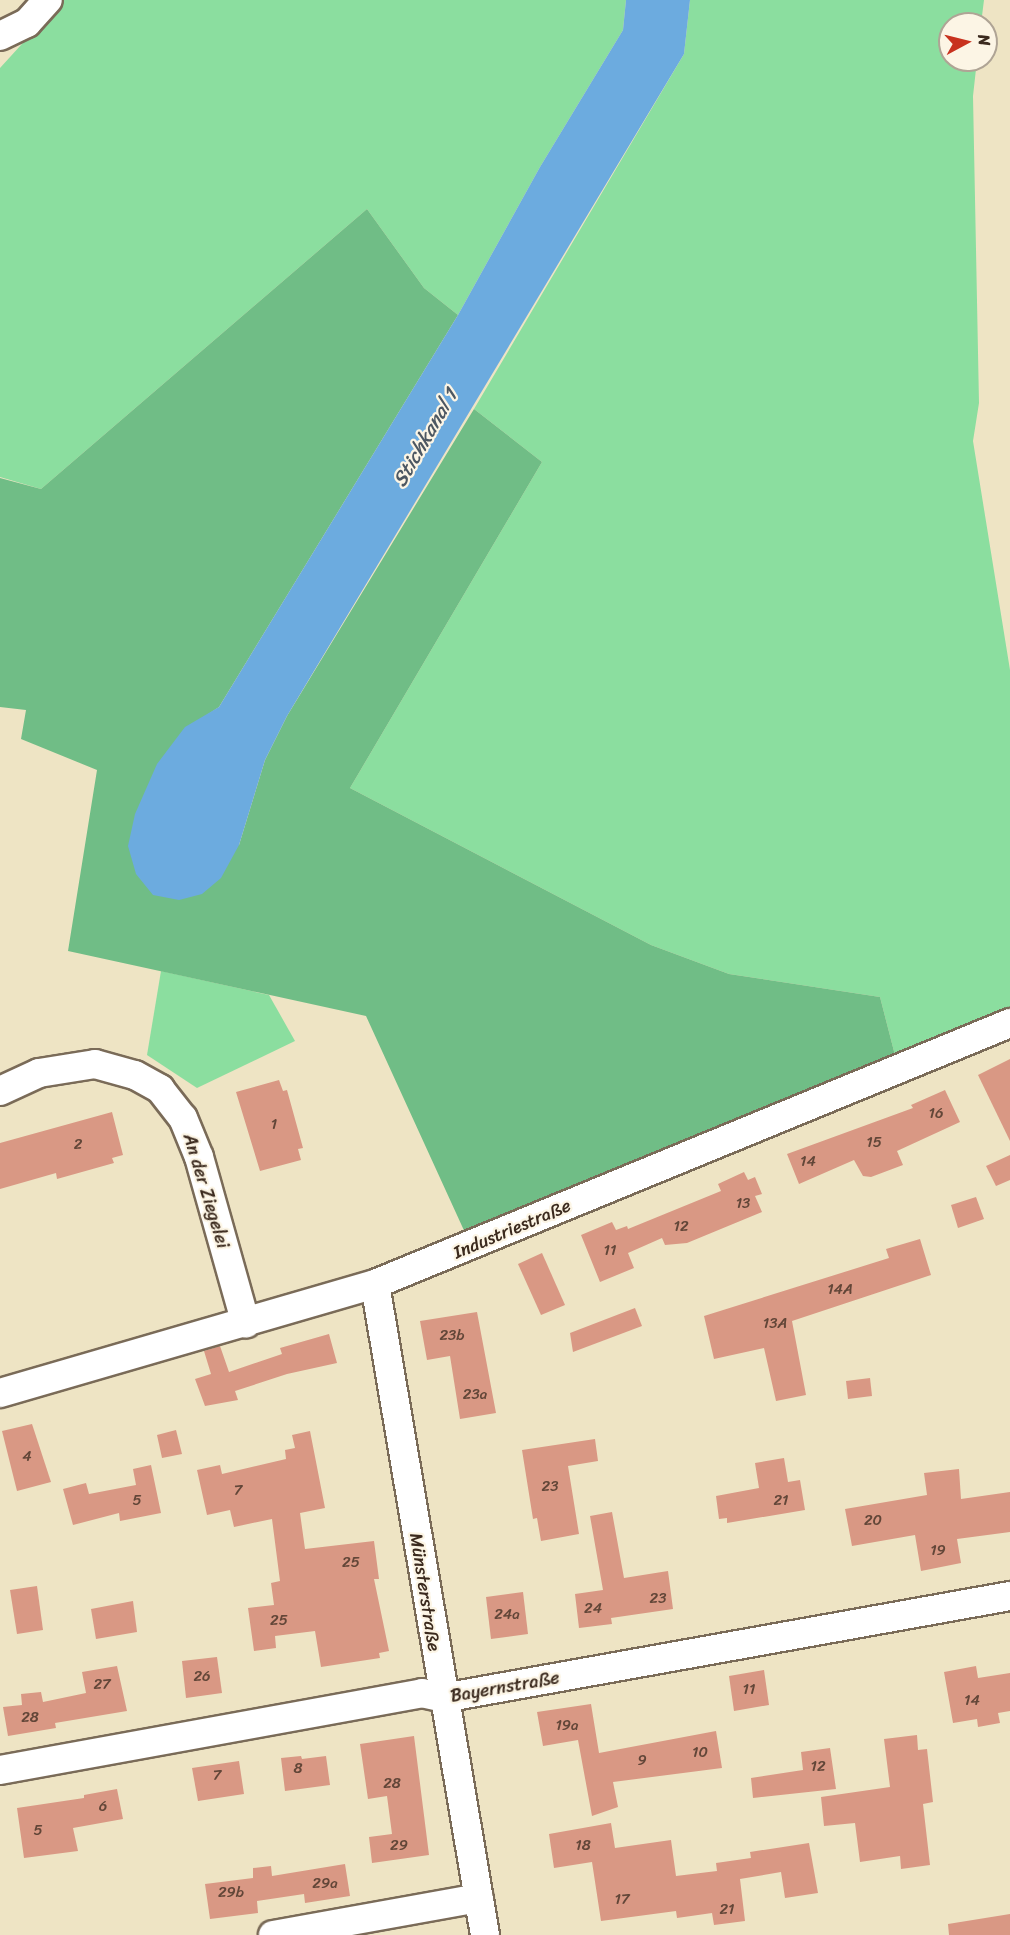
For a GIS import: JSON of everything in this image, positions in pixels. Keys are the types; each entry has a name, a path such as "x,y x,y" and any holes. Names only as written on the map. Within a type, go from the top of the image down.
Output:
{"street":[{"path":"0,36 27,22 48,0"},
{"name":"Industriestraße","path":"0,1393 246,1324 375,1284 1010,1023"},
{"name":"An der Ziegelei","path":"0,1091 39,1073 95,1064 135,1075 160,1089 183,1118 199,1157 246,1324"},
{"name":"Münsterstraße","path":"375,1284 484,1935"},
{"name":"Bayernstraße","path":"0,1770 422,1693 443,1698 1010,1596"},
{"path":"273,1935 479,1898"}],"green space":[{"path":"62,0 626,0 623,30 540,167 458,315 424,288 367,209 41,489 0,477 0,68"},
{"path":"690,0 984,0 982,12 938,12 938,72 976,72 973,96 979,403 973,441 1010,670 1010,1018 897,1063 880,997 729,974 651,945 350,788 542,462 474,409 684,54"},
{"path":"367,209 424,288 458,315 219,707 204,717 239,845 265,760 287,716 474,409 542,462 350,788 651,945 729,974 880,997 897,1063 467,1237 366,1016 68,951 97,770 21,739 26,710 0,707 0,478 41,489"},
{"path":"161,971 269,995 295,1041 197,1088 147,1055"}],"water":[{"name":"Stichkanal 1","path":"626,0 690,0 684,54 287,716 265,760 239,845 221,878 202,894 179,900 153,895 136,874 128,846 135,814 157,764 185,727 219,707 458,315 540,167 623,30"}],"building":[{"path":"1010,1059 1010,1141 978,1075"},
{"path":"279,1080 283,1091 287,1090 303,1148 298,1149 301,1160 260,1171 236,1092"},
{"path":"945,1090 960,1122 897,1151 903,1165 871,1177 863,1176 854,1160 799,1184 787,1154 913,1108 911,1105"},
{"path":"112,1112 123,1155 112,1158 114,1163 57,1179 56,1173 0,1189 0,1143"},
{"path":"1010,1155 1010,1180 996,1186 986,1166"},
{"path":"744,1172 748,1180 755,1177 762,1194 755,1196 762,1212 687,1243 665,1245 662,1238 628,1253 634,1268 600,1282 581,1235 612,1222 616,1230 627,1226 628,1229 721,1191 718,1184"},
{"path":"976,1197 984,1219 958,1228 951,1205"},
{"path":"920,1239 931,1275 792,1321 806,1395 776,1401 764,1348 714,1359 704,1316 889,1258 886,1249"},
{"path":"542,1253 565,1305 541,1315 518,1264"},
{"path":"635,1308 642,1326 573,1352 570,1333"},
{"path":"477,1312 496,1413 460,1419 450,1356 427,1360 420,1321"},
{"path":"329,1334 337,1363 287,1374 235,1391 238,1400 205,1406 195,1379 211,1374 204,1351 220,1346 229,1372 282,1354 280,1348"},
{"path":"870,1378 872,1396 848,1399 846,1381"},
{"path":"32,1424 51,1482 17,1491 2,1431"},
{"path":"176,1430 182,1454 162,1458 157,1435"},
{"path":"310,1431 325,1508 300,1513 305,1549 374,1541 379,1579 374,1579 389,1651 379,1653 380,1658 321,1667 315,1631 275,1636 276,1648 254,1651 248,1608 274,1605 271,1583 280,1581 272,1519 234,1527 230,1510 207,1515 197,1470 220,1465 222,1474 286,1459 285,1450 295,1448 292,1435"},
{"path":"595,1439 598,1461 568,1466 579,1534 541,1541 537,1518 533,1519 522,1450"},
{"path":"784,1458 788,1482 800,1480 805,1510 727,1523 727,1518 719,1519 716,1496 759,1488 755,1463"},
{"path":"151,1465 161,1513 120,1521 119,1513 73,1525 63,1489 86,1483 89,1494 136,1485 133,1469"},
{"path":"959,1469 961,1499 1010,1492 1010,1532 957,1539 961,1563 921,1571 915,1535 852,1546 845,1509 927,1495 924,1473"},
{"path":"612,1512 624,1578 668,1571 673,1609 611,1618 612,1624 579,1628 575,1594 603,1590 590,1516"},
{"path":"37,1586 43,1630 17,1634 10,1590"},
{"path":"523,1592 528,1634 491,1639 486,1597"},
{"path":"133,1601 137,1632 96,1639 91,1609"},
{"path":"217,1657 222,1693 186,1698 182,1661"},
{"path":"117,1666 127,1711 55,1723 56,1728 8,1736 3,1707 22,1705 21,1694 41,1692 43,1702 86,1693 82,1672"},
{"path":"976,1666 978,1678 1010,1673 1010,1711 998,1713 1000,1723 978,1727 977,1719 953,1723 944,1672"},
{"path":"764,1670 769,1705 734,1711 729,1676"},
{"path":"591,1704 599,1753 716,1731 722,1768 613,1782 618,1807 592,1816 578,1740 543,1746 537,1712"},
{"path":"917,1735 918,1750 927,1749 933,1802 923,1804 930,1865 901,1869 900,1856 860,1862 855,1823 824,1826 821,1797 890,1787 884,1739"},
{"path":"414,1736 429,1855 372,1863 369,1837 392,1834 387,1796 368,1799 360,1744"},
{"path":"830,1748 836,1789 753,1798 751,1778 803,1770 801,1752"},
{"path":"301,1756 302,1759 326,1756 330,1785 285,1791 281,1758"},
{"path":"239,1761 244,1794 198,1801 192,1768"},
{"path":"117,1789 123,1819 73,1828 78,1851 24,1858 17,1808 84,1798 84,1795"},
{"path":"611,1823 615,1848 671,1840 676,1876 717,1871 716,1863 751,1858 750,1852 809,1843 818,1893 785,1898 781,1872 740,1879 745,1921 714,1925 712,1913 677,1918 676,1911 601,1921 592,1862 554,1868 549,1834"},
{"path":"345,1864 350,1896 305,1903 304,1894 257,1901 258,1913 210,1919 205,1884 253,1878 253,1868 271,1866 272,1876"},
{"path":"1010,1914 1010,1935 949,1935 948,1924"}]}
